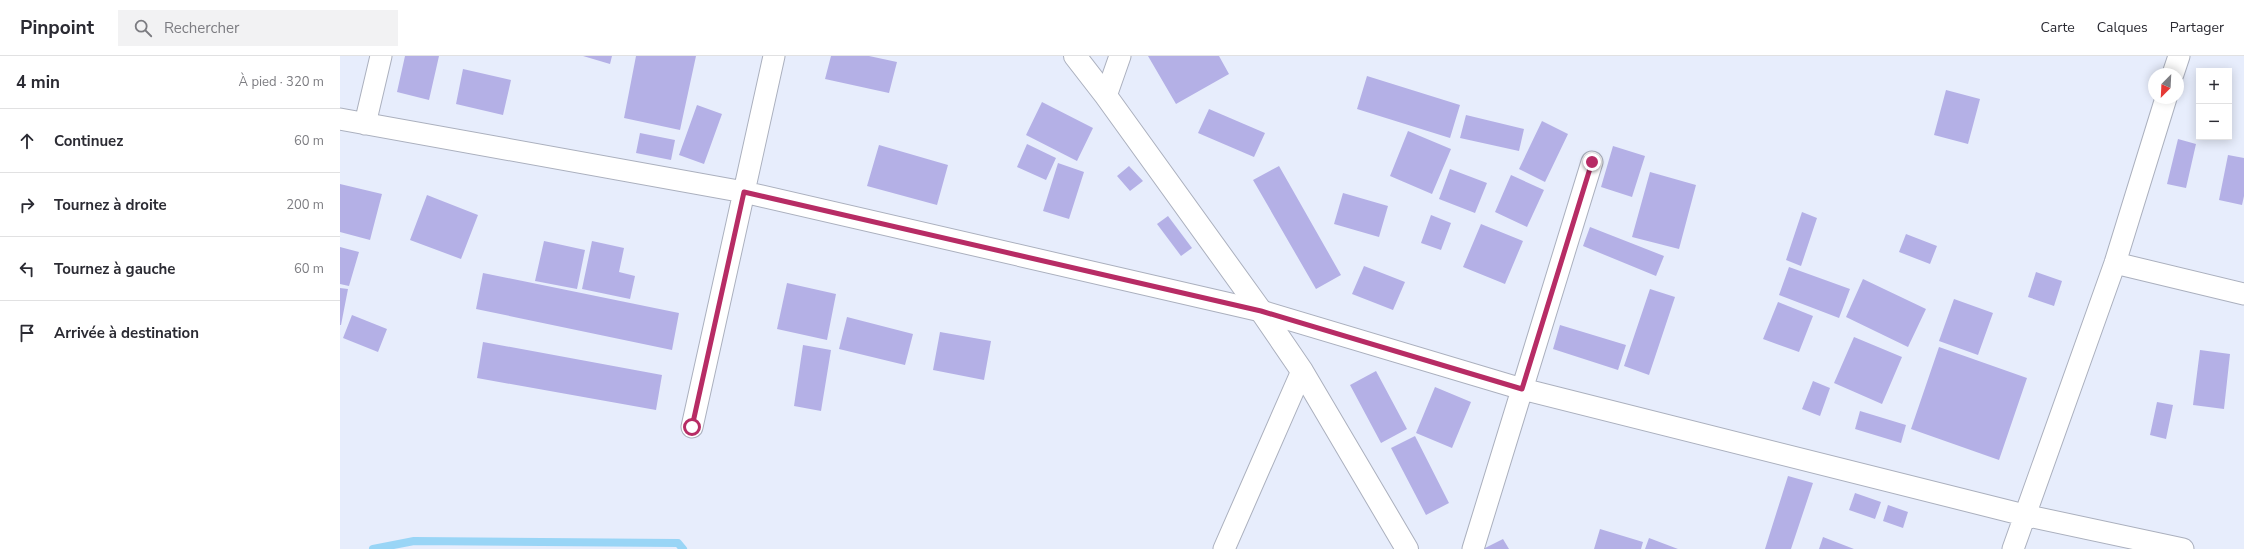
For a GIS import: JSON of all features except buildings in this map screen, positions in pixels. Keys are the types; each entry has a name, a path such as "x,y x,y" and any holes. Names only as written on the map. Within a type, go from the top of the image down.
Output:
{"main road":[{"path":"1075,56 1106,96 1261,311 1302,371 1408,549"}],"street":[{"path":"365,124 381,56"},
{"path":"692,427 774,56"},
{"path":"1106,96 1120,56"},
{"path":"2175,68 2179,56"},
{"path":"2013,549 2115,263 2164,104"},
{"path":"340,119 744,192 1261,311 1522,389 2024,515 2183,549"},
{"path":"1472,549 1592,162"},
{"path":"2115,263 2244,294"},
{"path":"1224,549 1302,371"}],"waterway":[{"path":"373,549 414,541 678,543 683,549"}],"route":[{"path":"692,427 744,192 1261,311 1522,389 1592,162"}]}
